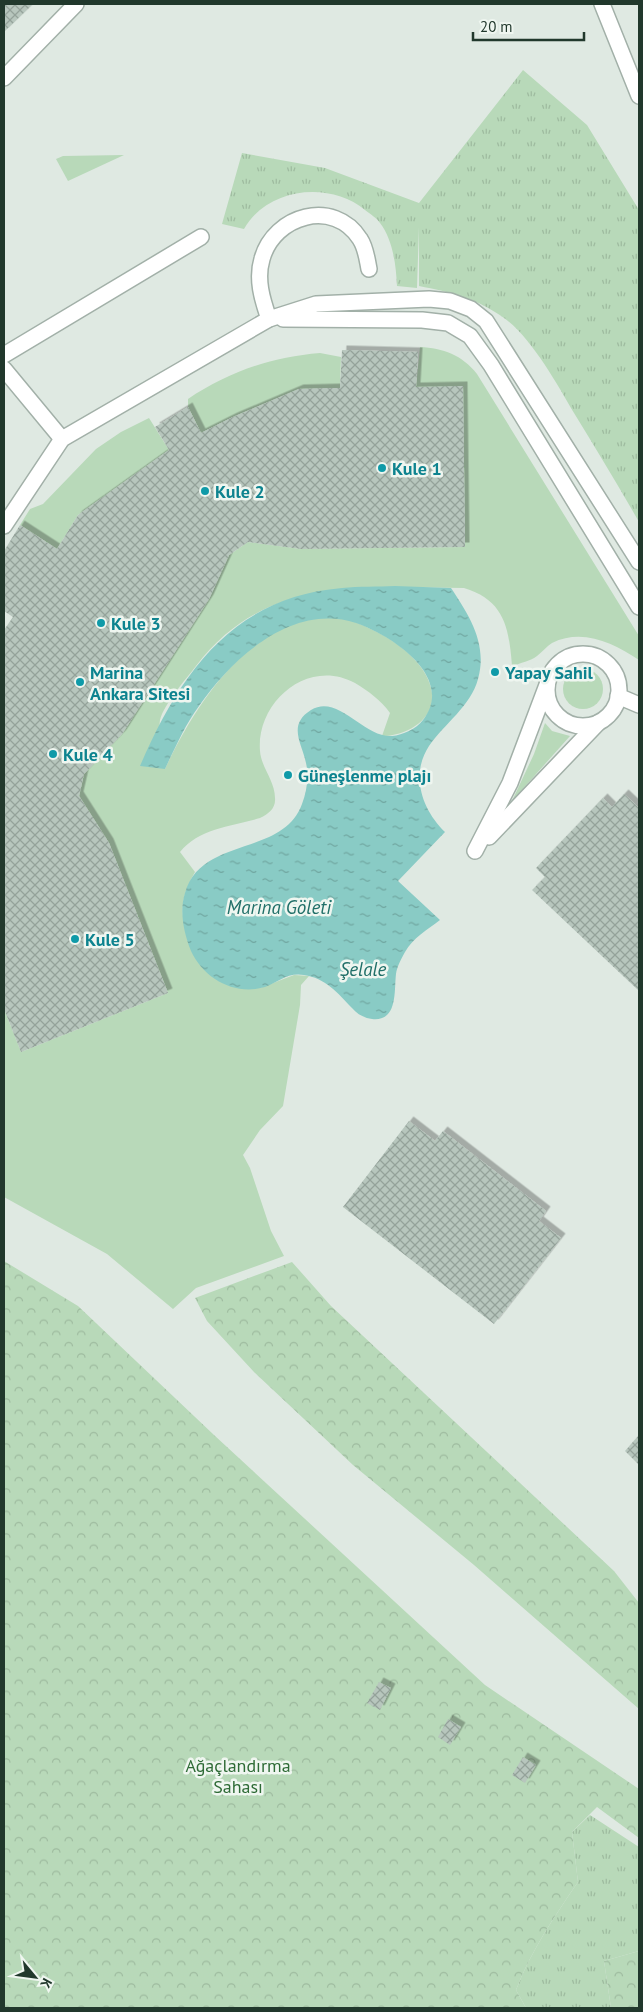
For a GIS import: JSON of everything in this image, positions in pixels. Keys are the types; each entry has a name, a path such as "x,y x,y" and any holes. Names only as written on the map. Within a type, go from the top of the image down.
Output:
{"street":[{"path":"4,78 76,4"},
{"path":"602,4 639,96"},
{"path":"269,319 262,298 260,270 262,259 272,236 297,219 309,215 323,216 339,220 352,228 361,240 369,269"},
{"path":"4,356 201,237"},
{"path":"4,526 62,439 269,319 316,304 429,299 450,301 471,309 486,321 639,562"},
{"path":"269,319 422,320 448,323 470,336 491,365 639,608"},
{"path":"4,369 62,439"},
{"path":"583,654 595,656 606,662 614,672 618,683 618,696 615,707 608,716 598,723 475,851 510,783 552,672 560,662 571,656 583,654"},
{"path":"548,683 547,695 557,715 576,725 598,723"},
{"path":"618,696 639,705"}],"green space":[{"path":"523,70 587,125 639,210 639,522 552,375 534,349 514,326 494,311 474,301 419,286 419,227 417,288 397,286 395,261 391,245 379,221 351,201 335,195 318,192 300,193 284,197 268,204 255,215 244,229 222,224 242,153 325,168 419,203"},
{"path":"124,155 68,181 56,159 63,156"},
{"path":"420,347 452,354 465,362 477,374 639,636 639,660 608,643 586,637 575,637 552,643 535,658 512,666 509,639 502,617 488,600 477,593 464,588 389,587 353,589 318,593 284,601 253,615 223,637 196,666 176,692 160,720 160,737 165,769 193,717 232,666 255,646 280,630 308,620 338,618 368,627 402,648 423,670 431,688 432,699 426,716 411,729 401,733 382,736 390,713 374,696 355,683 337,676 320,676 303,680 288,689 276,701 267,716 261,733 260,751 273,786 275,802 273,808 269,813 260,818 207,833 188,844 180,852 195,872 186,890 183,905 188,941 260,988 294,975 309,976 301,985 300,1005 283,1106 260,1130 243,1155 250,1168 271,1231 284,1256 196,1288 173,1309 107,1254 4,1197 4,1009 21,1052 168,993 109,843 79,796 84,774 122,734 209,599 229,555 248,542 301,549 465,547 463,387 416,387"},
{"path":"320,353 341,357 340,388 299,389 201,433 188,407 188,399 203,389 251,367 284,358"},
{"path":"149,418 169,450 78,515 57,549 20,525 30,509 43,504 96,449 121,432"},
{"path":"587,669 594,672 600,678 603,689 602,697 594,706 587,709 579,709 572,706 564,697 563,685 566,678 575,670"},
{"path":"545,723 552,731 570,736 512,801 534,754"},
{"name":"Ağaçlandırma Sahası","path":"4,1261 78,1306 214,1435 485,1685 639,1789 639,1838 597,1807 572,1832 578,1882 536,1948 516,1990 526,2008 4,2008"},
{"path":"292,1262 331,1306 614,1571 639,1603 639,1709 474,1565 353,1465 254,1372 207,1321 195,1298"},
{"path":"590,1815 639,1847 639,1951 604,1961 611,2008 526,2008 516,1990 536,1948 578,1882 572,1832"},
{"path":"639,1951 639,2008 611,2008 604,1961"}],"water":[{"name":"Marina Göleti","path":"348,587 451,588 475,630 481,654 478,679 470,698 429,746 423,757 420,769 421,792 425,803 430,813 445,832 398,881 440,920 421,934 408,947 397,969 393,1004 390,1011 380,1019 372,1019 358,1014 325,983 304,975 293,975 265,987 254,989 232,987 222,983 204,970 191,951 184,930 182,907 185,893 194,875 207,862 278,832 292,821 302,804 307,778 307,768 299,741 298,728 304,716 311,710 321,706 331,707 341,711 371,730 382,735 392,736 413,729 423,720 431,704 431,688 426,674 415,660 386,637 356,623 333,619 310,620 287,627 247,653 213,688 189,721 165,769 140,766 173,700 193,671 215,646 241,624 270,607 304,594"}],"building":[{"path":"4,4 33,4 4,32"},
{"name":"Marina Ankara Sitesi","path":"342,350 418,352 416,387 463,386 465,547 301,549 248,542 229,555 209,599 122,734 84,774 79,796 109,843 168,993 21,1052 4,1009 4,630 13,617 4,611 4,551 20,525 57,549 78,515 169,450 155,427 188,407 201,433 299,389 340,388"},
{"path":"624,794 639,808 639,991 532,890 545,877 536,868 603,798 612,807"},
{"path":"409,1121 435,1141 443,1131 546,1211 539,1221 561,1238 494,1324 343,1207"},
{"path":"639,1435 639,1465 625,1451"},
{"path":"379,1682 391,1688 380,1710 367,1703"},
{"path":"448,1719 461,1727 450,1745 438,1737"},
{"path":"523,1757 536,1765 525,1783 512,1775"}],"place":[{"name":"Kule 1","path":"382,468"},
{"name":"Kule 2","path":"205,491"},
{"name":"Kule 3","path":"101,623"},
{"name":"Yapay Sahil","path":"495,672"},
{"name":"Marina Ankara Sitesi","path":"80,682"},
{"name":"Kule 4","path":"53,754"},
{"name":"Güneşlenme plajı","path":"288,775"},
{"name":"Kule 5","path":"75,939"}],"water label":[{"name":"Şelale","path":"363,969"}]}
